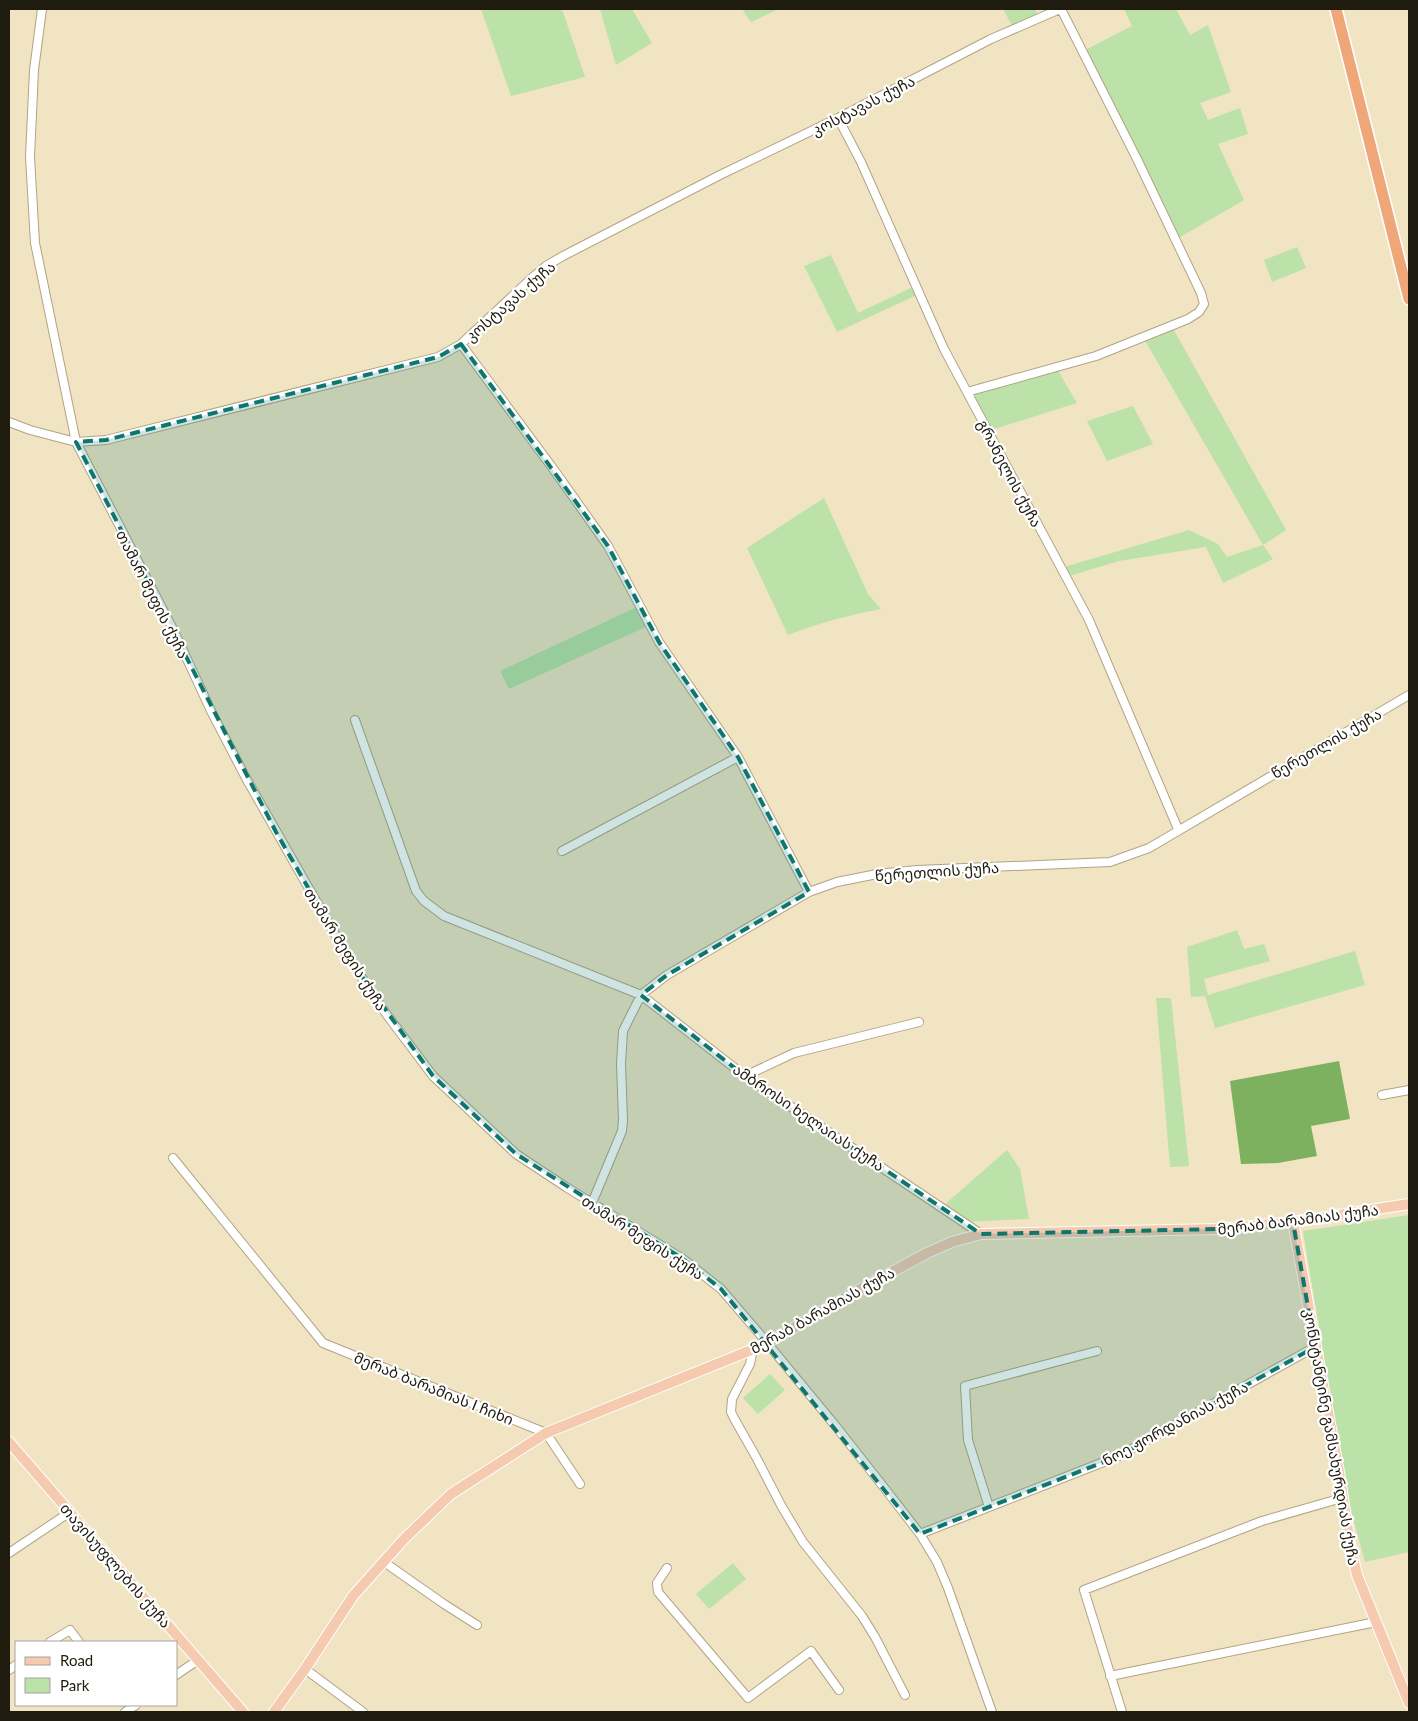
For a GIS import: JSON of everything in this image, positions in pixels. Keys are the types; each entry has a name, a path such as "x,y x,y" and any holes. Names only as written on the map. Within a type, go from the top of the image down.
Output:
{"highway":[{"path":"1336,9 1409,299"}],"main road":[{"name":"მერაბ ბარამიას ქუჩა","path":"274,1712 305,1670 353,1596 404,1539 451,1494 546,1433 752,1350 927,1253 952,1242 981,1234 1219,1229 1292,1222 1409,1204"},
{"name":"კონსტანტინე გამსახურდიას ქუჩა","path":"1292,1222 1357,1575 1409,1703"},
{"name":"თავისუფლების ქუჩა","path":"9,1442 243,1712"}],"street":[{"name":"თამარ მეფის ქუჩა","path":"42,9 33,87 30,157 33,225 35,243 76,442 174,631 212,713 247,780 353,966 433,1076 516,1154 683,1259 721,1289 834,1424 920,1534 938,1562 992,1712"},
{"name":"კოსტავას ქუჩა","path":"9,422 30,430 76,442 106,440 438,357 461,344 533,277 563,256 991,39 1061,9"},
{"path":"967,392 1096,356 1188,319 1199,312 1204,304 1201,293 1137,159 1061,9"},
{"name":"გრანელის ქუჩა","path":"838,118 861,162 944,349 1089,620 1178,829"},
{"path":"461,344 608,546 659,642 738,757 809,892"},
{"name":"წერეთლის ქუჩა","path":"592,1202 622,1132 621,1064 623,1031 641,995 667,974 809,892 837,882 877,874 917,870 1110,862 1149,848 1178,829 1409,695"},
{"name":"ამბროსი ხელაიას ქუჩა","path":"355,720 416,891 424,901 444,916 641,995 745,1076 981,1234"},
{"path":"562,850 738,757"},
{"path":"745,1076 794,1053 920,1022"},
{"path":"1382,1095 1409,1090"},
{"name":"მერაბ ბარამიას I ჩიხი","path":"173,1158 322,1343 546,1433"},
{"name":"ნოე ჟორდანიას ქუჩა","path":"920,1534 1119,1456 1315,1348"},
{"path":"752,1350 750,1364 732,1400 731,1412 803,1542 862,1616 906,1695"},
{"path":"989,1507 968,1440 965,1386 1097,1351"},
{"path":"546,1433 580,1484"},
{"path":"1122,1712 1084,1590 1262,1521 1342,1498"},
{"path":"9,1553 70,1512"},
{"path":"384,1562 477,1625"},
{"path":"667,1568 657,1583 658,1592 748,1698 811,1651 839,1690"},
{"path":"1110,1676 1376,1622"},
{"path":"52,1641 70,1630 78,1641"},
{"path":"178,1674 198,1660"},
{"path":"305,1670 362,1712"}],"highlighted area":[{"path":"461,344 608,546 659,642 738,757 809,892 667,975 641,995 745,1076 981,1234 1219,1229 1293,1222 1315,1347 1119,1456 920,1534 721,1289 683,1259 516,1154 433,1076 348,957 276,832 76,442 106,440 438,357"}],"green space":[{"path":"481,9 562,9 585,77 511,96"},
{"path":"600,9 632,9 652,43 616,65"},
{"path":"742,9 779,9 751,22"},
{"path":"1003,9 1035,9 1039,18 1014,29"},
{"path":"1124,9 1176,9 1190,35 1208,25 1231,92 1200,103 1208,120 1240,108 1248,134 1218,144 1244,200 1175,240 1083,51 1132,26"},
{"path":"1297,247 1306,268 1272,282 1264,260"},
{"path":"831,255 858,313 915,286 919,294 837,332 804,266"},
{"path":"1171,325 1286,530 1263,545 1143,337"},
{"path":"1056,367 1077,403 988,431 967,392"},
{"path":"1133,406 1153,444 1107,461 1087,421"},
{"path":"824,498 868,594 881,609 834,620 788,635 747,548"},
{"path":"1189,530 1218,544 1227,557 1263,545 1273,559 1223,583 1206,547 1119,561 1066,577 1061,568"},
{"path":"639,606 650,625 509,689 500,671"},
{"path":"1237,930 1244,949 1264,944 1270,961 1204,979 1208,995 1355,951 1365,985 1215,1028 1205,996 1191,997 1187,947"},
{"path":"1156,998 1171,998 1189,1166 1170,1167"},
{"path":"1339,1061 1350,1119 1311,1126 1317,1156 1278,1163 1241,1164 1230,1081"},
{"path":"1007,1150 1020,1169 1029,1219 964,1222 942,1207"},
{"path":"1409,1215 1409,1552 1365,1562 1347,1496 1303,1231"},
{"path":"770,1374 785,1390 758,1414 743,1398"},
{"path":"733,1563 746,1579 709,1609 696,1594"}]}
